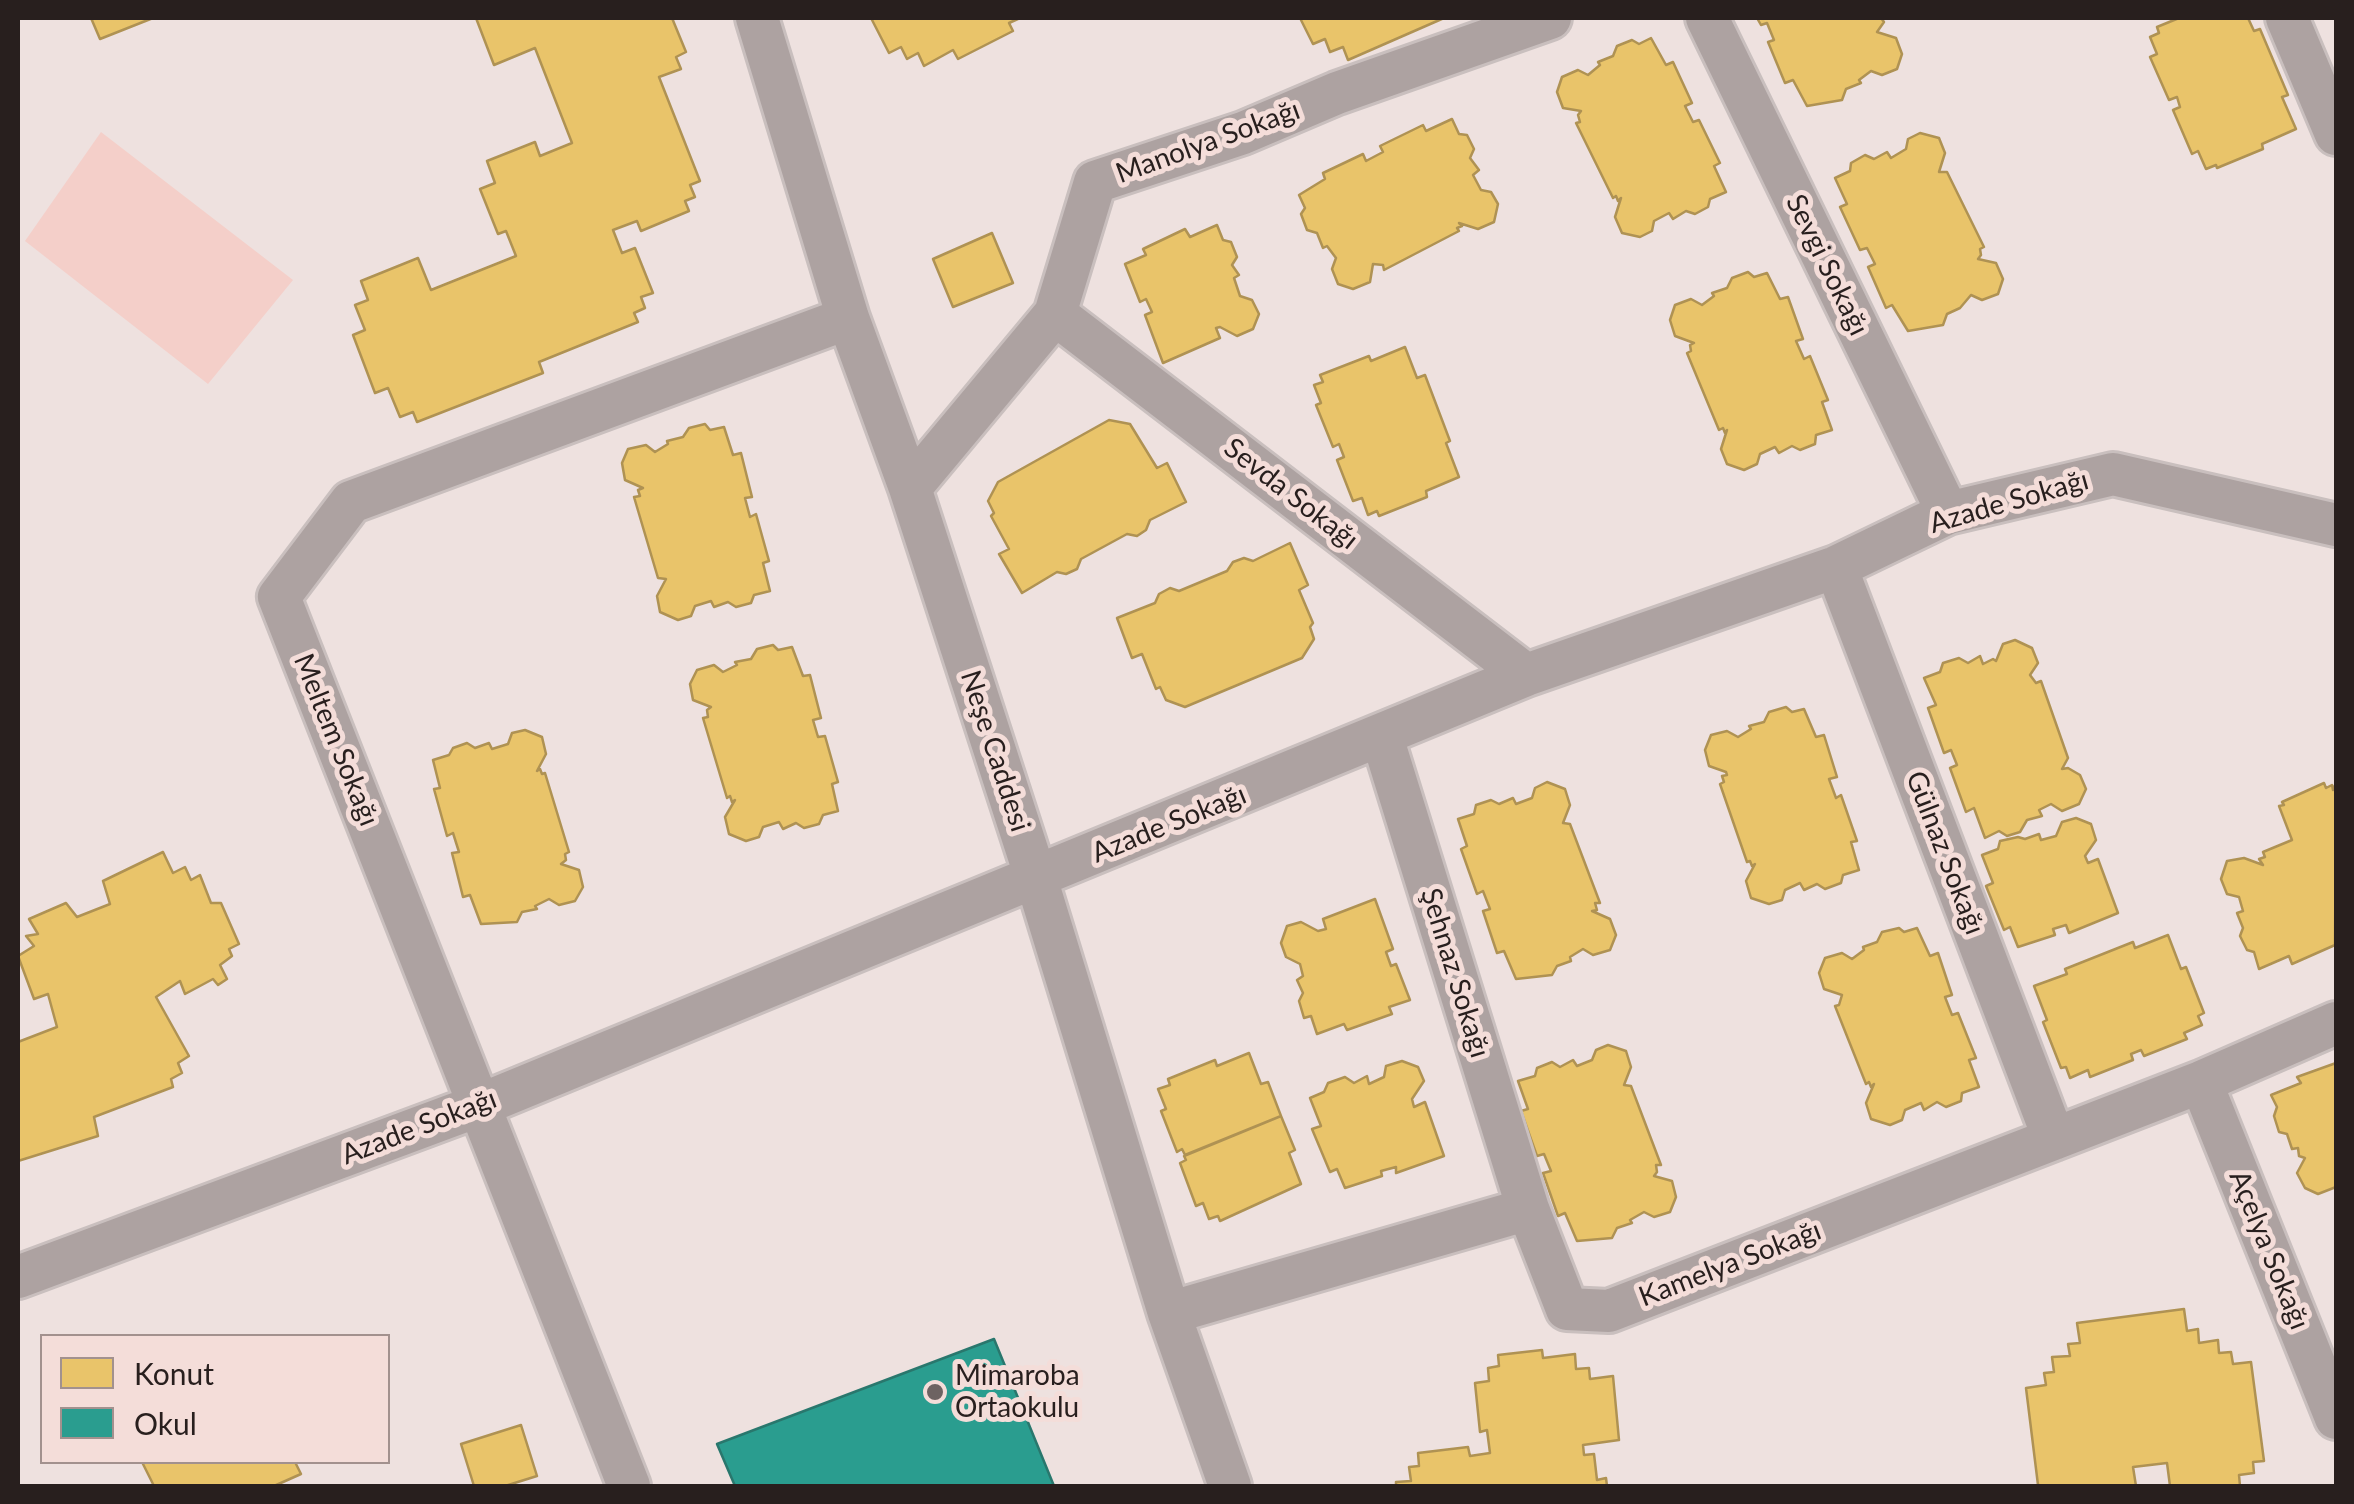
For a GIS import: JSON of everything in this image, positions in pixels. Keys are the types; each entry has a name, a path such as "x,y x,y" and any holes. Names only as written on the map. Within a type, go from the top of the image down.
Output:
{"street":[{"name":"Neşe Caddesi","path":"757,18 848,318 910,488 1036,878 1169,1313 1230,1486"},
{"name":"Manolya Sokağı","path":"910,488 1056,314 1095,182 1243,133 1337,93 1550,18"},
{"name":"Sevgi Sokağı","path":"1707,18 1948,513"},
{"path":"2286,18 2336,134"},
{"name":"Sevda Sokağı","path":"1056,314 1526,675"},
{"name":"Meltem Sokağı","path":"629,1486 279,597 351,502 848,318"},
{"name":"Azade Sokağı","path":"18,1277 480,1105 1526,675 1836,567 1948,513 2113,474 2336,525"},
{"name":"Gülnaz Sokağı","path":"1836,567 2054,1139"},
{"name":"Şehnaz Sokağı","path":"1382,736 1528,1210"},
{"name":"Kamelya Sokağı","path":"1528,1210 1567,1309 1609,1310 2200,1082 2336,1024"},
{"name":"Açelya Sokağı","path":"2200,1082 2336,1418"},
{"path":"1169,1313 1528,1210"}],"shaded area":[{"path":"101,132 293,280 208,384 25,241"}],"building: Konut":[{"path":"91,18 153,18 100,39"},
{"path":"476,18 672,18 686,52 676,57 681,69 659,77 700,181 690,185 695,197 685,201 689,211 641,231 637,221 613,230 622,253 635,248 653,293 641,297 645,308 634,313 638,322 539,362 543,373 417,422 413,412 400,417 388,388 375,393 353,335 365,330 355,305 368,300 361,281 418,258 431,290 516,256 506,231 498,234 480,189 495,183 487,161 535,142 540,156 572,143 535,48 494,65"},
{"path":"871,18 1020,18 1009,23 1013,31 958,59 953,50 924,66 918,53 907,59 901,47 889,53"},
{"path":"1300,18 1444,18 1348,60 1343,47 1330,52 1325,39 1313,44"},
{"path":"1757,18 1881,18 1884,22 1877,32 1896,38 1902,54 1897,69 1882,75 1871,71 1859,80 1861,83 1846,89 1842,100 1807,106 1793,80 1785,83 1768,42 1774,40 1767,23 1761,25"},
{"path":"2179,18 2248,18 2254,31 2260,29 2288,95 2282,97 2296,129 2262,144 2263,149 2206,169 2198,151 2192,154 2173,110 2180,107 2177,97 2169,100 2150,57 2157,54 2150,37 2159,33 2157,27"},
{"path":"1651,38 1666,65 1673,62 1692,103 1685,106 1693,122 1699,120 1720,163 1714,166 1726,192 1710,199 1708,207 1695,214 1686,211 1673,219 1669,213 1654,221 1652,231 1640,237 1622,233 1615,217 1621,198 1613,198 1576,123 1580,122 1581,111 1563,108 1557,92 1562,77 1578,70 1588,75 1600,65 1598,62 1613,56 1617,46 1632,40 1639,44"},
{"path":"1452,119 1459,134 1467,135 1474,149 1470,158 1479,170 1473,175 1481,190 1491,192 1498,204 1494,222 1478,229 1459,223 1459,231 1384,270 1383,265 1373,264 1370,282 1353,289 1338,284 1332,269 1336,258 1327,246 1323,248 1317,233 1307,230 1299,195 1325,179 1323,173 1363,154 1366,161 1383,152 1380,146 1423,125 1426,131"},
{"path":"1920,133 1939,138 1945,153 1939,172 1947,172 1984,247 1978,259 1996,263 2003,279 1998,294 1982,300 1971,295 1960,308 1947,314 1943,325 1908,331 1892,305 1886,308 1868,267 1875,264 1867,248 1860,250 1840,207 1847,204 1835,178 1850,171 1851,163 1865,155 1874,159 1887,152 1891,158 1906,149 1908,139"},
{"path":"1217,225 1237,257 1232,265 1239,275 1234,278 1240,296 1252,300 1259,314 1253,329 1237,336 1216,328 1220,338 1163,363 1145,315 1152,312 1146,299 1140,302 1125,264 1146,255 1143,249 1185,229 1190,237"},
{"path":"992,233 1013,283 953,307 933,259"},
{"path":"1748,272 1754,277 1767,273 1780,299 1788,297 1803,339 1796,341 1804,359 1810,356 1828,400 1822,402 1832,430 1816,435 1815,444 1800,450 1792,446 1779,453 1775,447 1760,454 1757,464 1744,470 1727,464 1721,449 1727,430 1719,430 1687,353 1694,343 1675,336 1670,320 1675,305 1691,299 1702,305 1714,296 1712,293 1727,288 1732,278"},
{"path":"1405,347 1417,378 1425,375 1459,477 1426,491 1427,497 1379,516 1377,511 1368,515 1362,498 1353,501 1337,460 1344,457 1339,444 1333,447 1316,405 1321,403 1314,385 1323,382 1320,375"},
{"path":"1109,420 1130,424 1157,468 1167,463 1186,502 1150,520 1146,530 1137,536 1127,534 1081,559 1077,569 1066,574 1057,572 1022,593 999,554 1009,549 991,516 994,513 988,501 998,482"},
{"path":"705,424 710,430 724,427 733,455 741,453 752,497 745,498 750,517 756,514 769,561 763,563 770,591 754,595 751,603 736,607 728,602 714,607 711,601 695,606 691,616 678,620 660,612 657,596 666,579 658,578 634,497 640,496 638,490 643,488 625,480 622,463 628,449 646,445 655,452 667,441 683,437 689,428"},
{"path":"1290,543 1308,585 1299,590 1313,623 1310,627 1314,639 1302,658 1185,707 1166,700 1160,687 1156,689 1142,654 1132,658 1117,618 1155,603 1159,594 1170,588 1179,591 1227,571 1233,562 1244,558 1253,561"},
{"path":"2015,640 2032,648 2038,663 2030,675 2036,683 2041,681 2068,758 2062,769 2080,775 2086,789 2079,804 2062,811 2051,804 2039,810 2042,816 2027,820 2020,832 2007,836 1999,831 1985,838 1974,808 1966,812 1950,768 1957,765 1951,750 1944,753 1928,708 1936,705 1924,678 1940,672 1943,663 1959,658 1968,663 1980,656 1983,664 1996,661 2003,644"},
{"path":"773,645 778,650 792,647 803,676 810,675 821,718 813,720 818,737 825,736 838,782 832,784 838,811 823,815 819,824 804,828 796,823 783,829 779,822 763,827 759,837 746,841 729,834 725,817 735,800 727,798 703,718 708,717 711,707 693,700 690,684 697,670 714,665 723,672 737,665 735,662 751,659 757,649"},
{"path":"1786,707 1792,712 1804,709 1816,737 1824,735 1837,777 1829,779 1836,798 1841,795 1857,841 1851,842 1859,870 1843,875 1841,883 1825,889 1817,884 1804,890 1800,883 1785,890 1782,900 1769,904 1751,898 1746,881 1755,864 1747,862 1720,784 1726,772 1709,766 1705,750 1711,735 1727,731 1738,737 1751,729 1749,726 1764,722 1769,712"},
{"path":"525,730 542,737 546,754 537,771 545,773 569,852 561,864 579,870 583,887 575,901 559,905 549,899 535,906 537,909 522,912 517,922 481,924 470,895 463,897 452,853 459,852 453,833 447,836 434,789 440,788 433,760 467,743 475,748 489,743 492,749 508,744 512,733"},
{"path":"1547,782 1565,789 1570,805 1563,823 1570,824 1600,903 1595,903 1597,910 1592,911 1610,919 1616,935 1610,950 1593,955 1583,949 1570,957 1571,961 1557,966 1552,975 1516,979 1504,951 1497,953 1483,911 1490,909 1483,891 1477,894 1461,849 1467,846 1458,819 1474,814 1476,805 1491,800 1499,804 1513,798 1516,804 1532,798 1535,788"},
{"path":"2324,783 2326,788 2332,785 2333,790 2336,783 2335,945 2292,964 2289,956 2259,969 2254,952 2247,950 2240,936 2243,928 2237,913 2243,911 2239,897 2227,894 2221,879 2227,861 2244,858 2263,865 2259,859 2265,857 2263,852 2292,840 2279,806"},
{"path":"2076,818 2091,824 2096,840 2085,856 2088,863 2098,859 2118,913 2069,933 2066,925 2053,929 2055,935 2018,947 2010,927 2004,930 1986,886 1993,883 1982,855 1998,849 2000,841 2039,834 2041,840 2056,836 2062,822"},
{"path":"163,852 173,873 185,867 191,880 200,875 211,903 221,903 239,944 229,949 232,956 220,965 227,979 218,985 213,979 185,994 180,981 156,997 189,1056 178,1063 182,1073 171,1079 173,1087 94,1117 98,1136 18,1161 18,1042 57,1027 48,994 34,999 18,956 34,946 26,936 38,934 29,919 66,903 77,917 110,904 103,881"},
{"path":"1375,899 1393,949 1386,952 1391,966 1396,964 1410,1000 1389,1007 1392,1014 1347,1030 1344,1024 1317,1034 1311,1016 1304,1018 1299,1001 1303,993 1297,980 1303,976 1300,964 1286,957 1281,943 1287,926 1301,922 1318,931 1326,929 1323,919"},
{"path":"1899,928 1904,932 1917,928 1930,956 1938,953 1952,995 1945,997 1952,1015 1958,1013 1976,1058 1969,1060 1979,1087 1962,1093 1961,1101 1946,1107 1937,1102 1924,1110 1921,1103 1905,1110 1902,1120 1890,1125 1871,1119 1866,1103 1874,1084 1866,1084 1835,1006 1842,995 1824,989 1819,973 1825,958 1842,953 1852,959 1863,947 1877,942 1882,932"},
{"path":"2168,935 2204,1013 2198,1016 2202,1025 2184,1033 2187,1039 2144,1056 2141,1050 2131,1054 2133,1060 2090,1077 2088,1070 2070,1078 2066,1067 2061,1068 2043,1022 2047,1020 2034,986 2133,942 2135,948"},
{"path":"1608,1045 1626,1051 1631,1067 1624,1085 1631,1086 1661,1165 1656,1165 1654,1176 1672,1181 1676,1197 1670,1212 1654,1217 1644,1212 1630,1220 1632,1223 1617,1228 1612,1238 1577,1241 1565,1213 1558,1216 1543,1173 1551,1171 1544,1154 1537,1156 1521,1111 1528,1109 1518,1081 1535,1076 1537,1068 1552,1062 1560,1067 1573,1060 1577,1066 1592,1060 1596,1050"},
{"path":"1249,1053 1261,1084 1268,1082 1281,1116 1185,1155 1182,1149 1177,1152 1161,1111 1166,1109 1158,1089 1170,1085 1168,1079 1215,1060 1217,1066"},
{"path":"1402,1061 1418,1067 1424,1081 1412,1099 1414,1107 1425,1102 1444,1156 1396,1173 1396,1167 1381,1171 1382,1176 1345,1188 1337,1169 1330,1172 1312,1129 1321,1126 1310,1098 1324,1092 1328,1083 1345,1077 1354,1083 1367,1076 1369,1084 1384,1077 1386,1066"},
{"path":"2336,1063 2336,1187 2318,1194 2305,1188 2297,1173 2305,1158 2299,1156 2298,1148 2292,1149 2287,1134 2279,1132 2274,1116 2277,1107 2271,1095 2301,1083 2297,1077"},
{"path":"1281,1116 1295,1150 1289,1153 1301,1184 1220,1221 1218,1216 1209,1219 1203,1203 1196,1206 1180,1163 1186,1160 1184,1156"},
{"path":"2184,1309 2187,1331 2198,1329 2199,1343 2218,1340 2219,1353 2231,1352 2233,1364 2251,1362 2264,1461 2253,1462 2254,1473 2239,1475 2240,1486 2170,1486 2167,1463 2133,1467 2136,1486 2038,1485 2026,1388 2046,1385 2044,1373 2054,1372 2052,1357 2070,1356 2068,1344 2080,1343 2077,1323"},
{"path":"1542,1350 1543,1358 1575,1354 1576,1369 1589,1368 1590,1379 1613,1376 1619,1440 1583,1445 1584,1455 1594,1454 1597,1480 1606,1478 1607,1486 1396,1486 1396,1482 1411,1481 1409,1467 1419,1466 1418,1453 1468,1447 1470,1456 1490,1453 1487,1430 1480,1432 1475,1383 1489,1381 1488,1368 1499,1366 1498,1355"},
{"path":"521,1425 537,1476 505,1486 474,1486 461,1444"},
{"path":"143,1464 296,1464 301,1474 274,1486 154,1486"}],"building: Okul":[{"name":"Mimaroba Ortaokulu","path":"994,1339 1054,1486 735,1486 717,1444"}],"place":[{"name":"Mimaroba Ortaokulu","path":"935,1392"}]}
